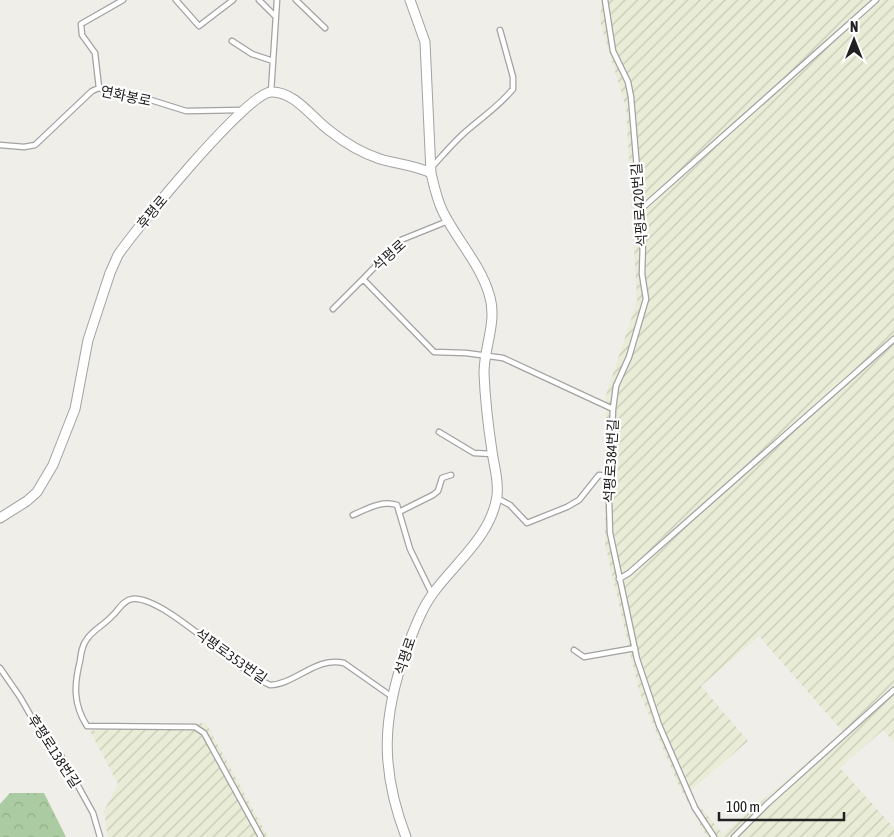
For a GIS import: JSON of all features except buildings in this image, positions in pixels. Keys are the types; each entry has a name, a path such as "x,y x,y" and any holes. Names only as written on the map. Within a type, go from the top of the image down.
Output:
{"street":[{"name":"석평로","path":"406,837 389,777 387,747 391,696 415,626 432,594 475,543 487,525 497,498 498,482 492,454 485,393 486,355 492,319 490,295 439,203 431,170 425,42 410,0"},
{"path":"271,92 282,94 295,102 330,132 365,154 431,170"},
{"name":"후평로","path":"0,518 27,501 37,492 53,465 75,409 96,314 118,255 176,184 244,110 258,97 271,92"}],"lane":[{"path":"99,88 95,53 82,35 81,24 123,0"},
{"path":"176,0 199,26 233,0"},
{"path":"259,0 275,16"},
{"path":"271,92 277,0"},
{"path":"296,0 325,28"},
{"name":"석평로420번길","path":"605,0 613,50 628,82 632,97 640,210 642,274 646,299 629,357 616,386 614,409"},
{"path":"640,210 876,0"},
{"path":"431,170 456,141 491,112 513,89 513,77 500,30"},
{"path":"232,41 252,54 273,61"},
{"name":"연화봉로","path":"0,145 24,147 35,145 92,91 99,88 119,95 138,96 186,111 244,110"},
{"name":"석평로","path":"448,221 401,240 363,279 434,352 486,355"},
{"path":"333,308 363,279"},
{"path":"619,579 629,573 894,340"},
{"name":"석평로384번길","path":"486,355 503,358 614,409 610,476 610,533 635,648 659,725 695,808 714,837"},
{"path":"440,432 474,453 492,454"},
{"path":"399,512 438,492 442,478 451,475"},
{"path":"497,498 510,506 527,523 568,507 579,500 598,475 610,476"},
{"path":"353,515 388,502 397,505 413,556 432,594"},
{"name":"석평로353번길","path":"260,837 204,734 195,727 88,726 81,716 75,698 75,683 83,647 91,634 109,620 124,603 130,599 138,599 178,618 227,656 270,685 282,682 312,667 336,661 344,663 391,696"},
{"path":"574,650 584,657 635,648"},
{"name":"후평로138번길","path":"0,668 20,697 43,737 60,754 93,813 100,837"},
{"path":"734,837 894,690"}],"green space":[{"path":"602,0 894,0 894,742 883,730 840,768 894,828 894,837 707,837 679,786 639,691 605,544 606,395 637,301 626,108 600,21","holes":["759,636 843,732 723,834 688,793 748,741 701,686"]},
{"path":"206,723 268,837 108,837 104,811 118,784 90,731"},
{"path":"10,793 44,793 66,837 0,837 0,804"}]}
